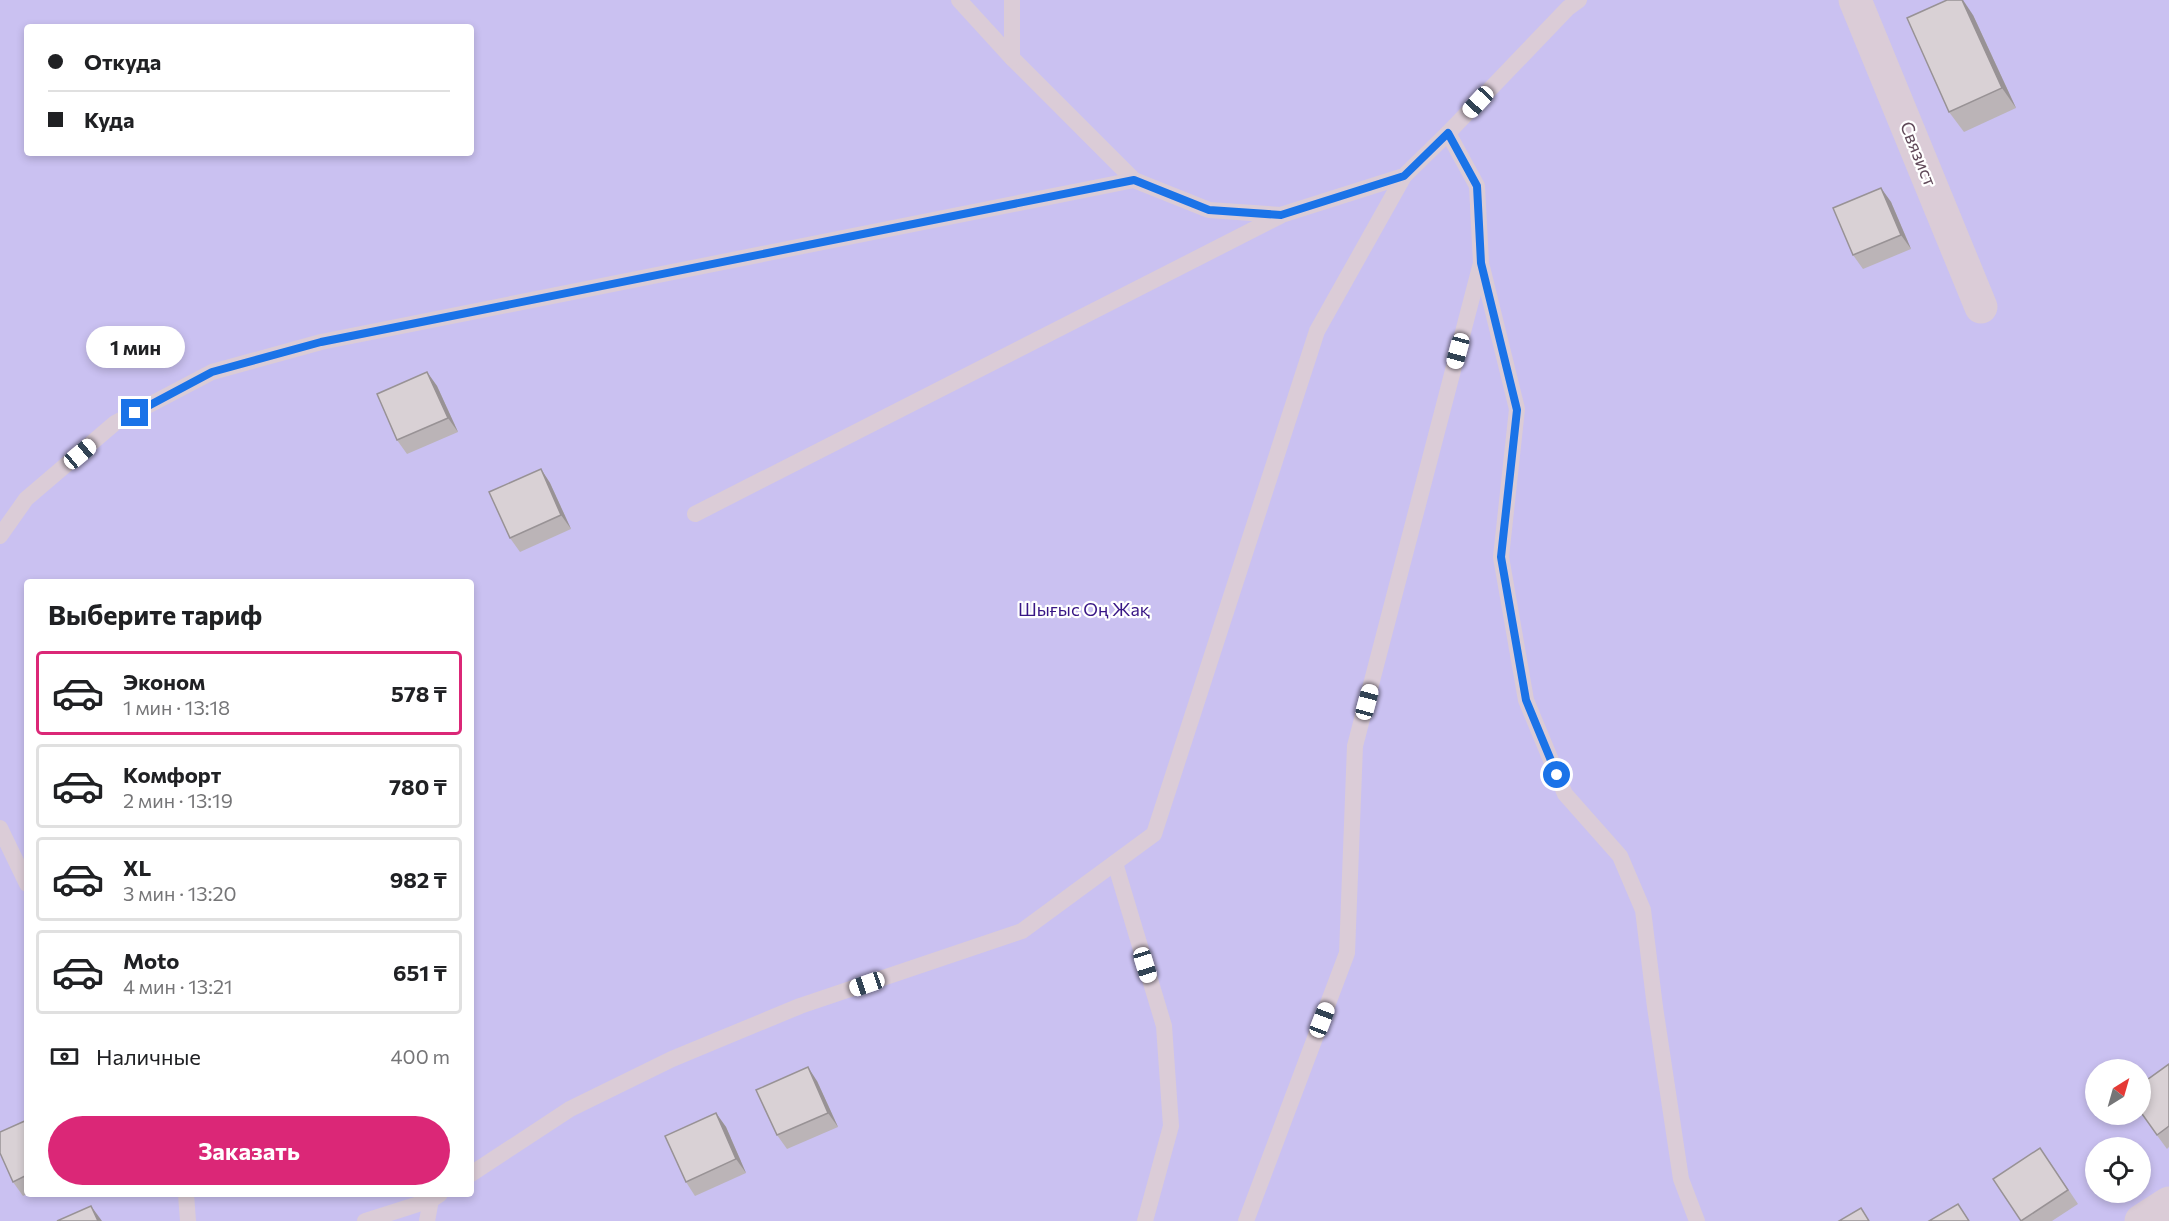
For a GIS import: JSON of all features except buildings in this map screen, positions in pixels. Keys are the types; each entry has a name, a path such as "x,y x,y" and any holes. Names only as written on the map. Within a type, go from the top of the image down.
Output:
{"street":[{"name":"Связист","path":"1855,0 1981,307"},
{"path":"2141,1221 2169,1203"}],"lane":[{"path":"959,0 1012,58 1134,180 1209,210 1281,215"},
{"path":"1012,0 1012,58"},
{"path":"474,1172 570,1109 672,1059 800,1006 1022,931 1154,834 1317,331 1404,176 1568,8 1579,0"},
{"path":"1448,133 1477,186 1481,263 1517,410 1501,557 1526,700 1565,794 1620,856 1643,910 1681,1179 1697,1221"},
{"path":"695,514 1281,215 1404,176"},
{"path":"0,536 26,499 115,423 212,372 321,342 1134,180"},
{"path":"1246,1221 1347,953 1355,746 1481,263"},
{"path":"0,828 24,878"},
{"path":"1115,863 1164,1026 1171,1126 1145,1221"},
{"path":"186,1197 188,1221"},
{"path":"365,1221 429,1197"},
{"path":"427,1221 432,1197"}],"green space":[{"name":"Шығыс Оң Жақ","path":"0,0 2169,0 2169,1221 0,1221"}],"route":[{"path":"135,413 212,372 321,342 1134,180 1209,210 1281,215 1404,176 1448,133 1477,186 1481,263 1517,410 1501,557 1526,700 1557,775"}]}
